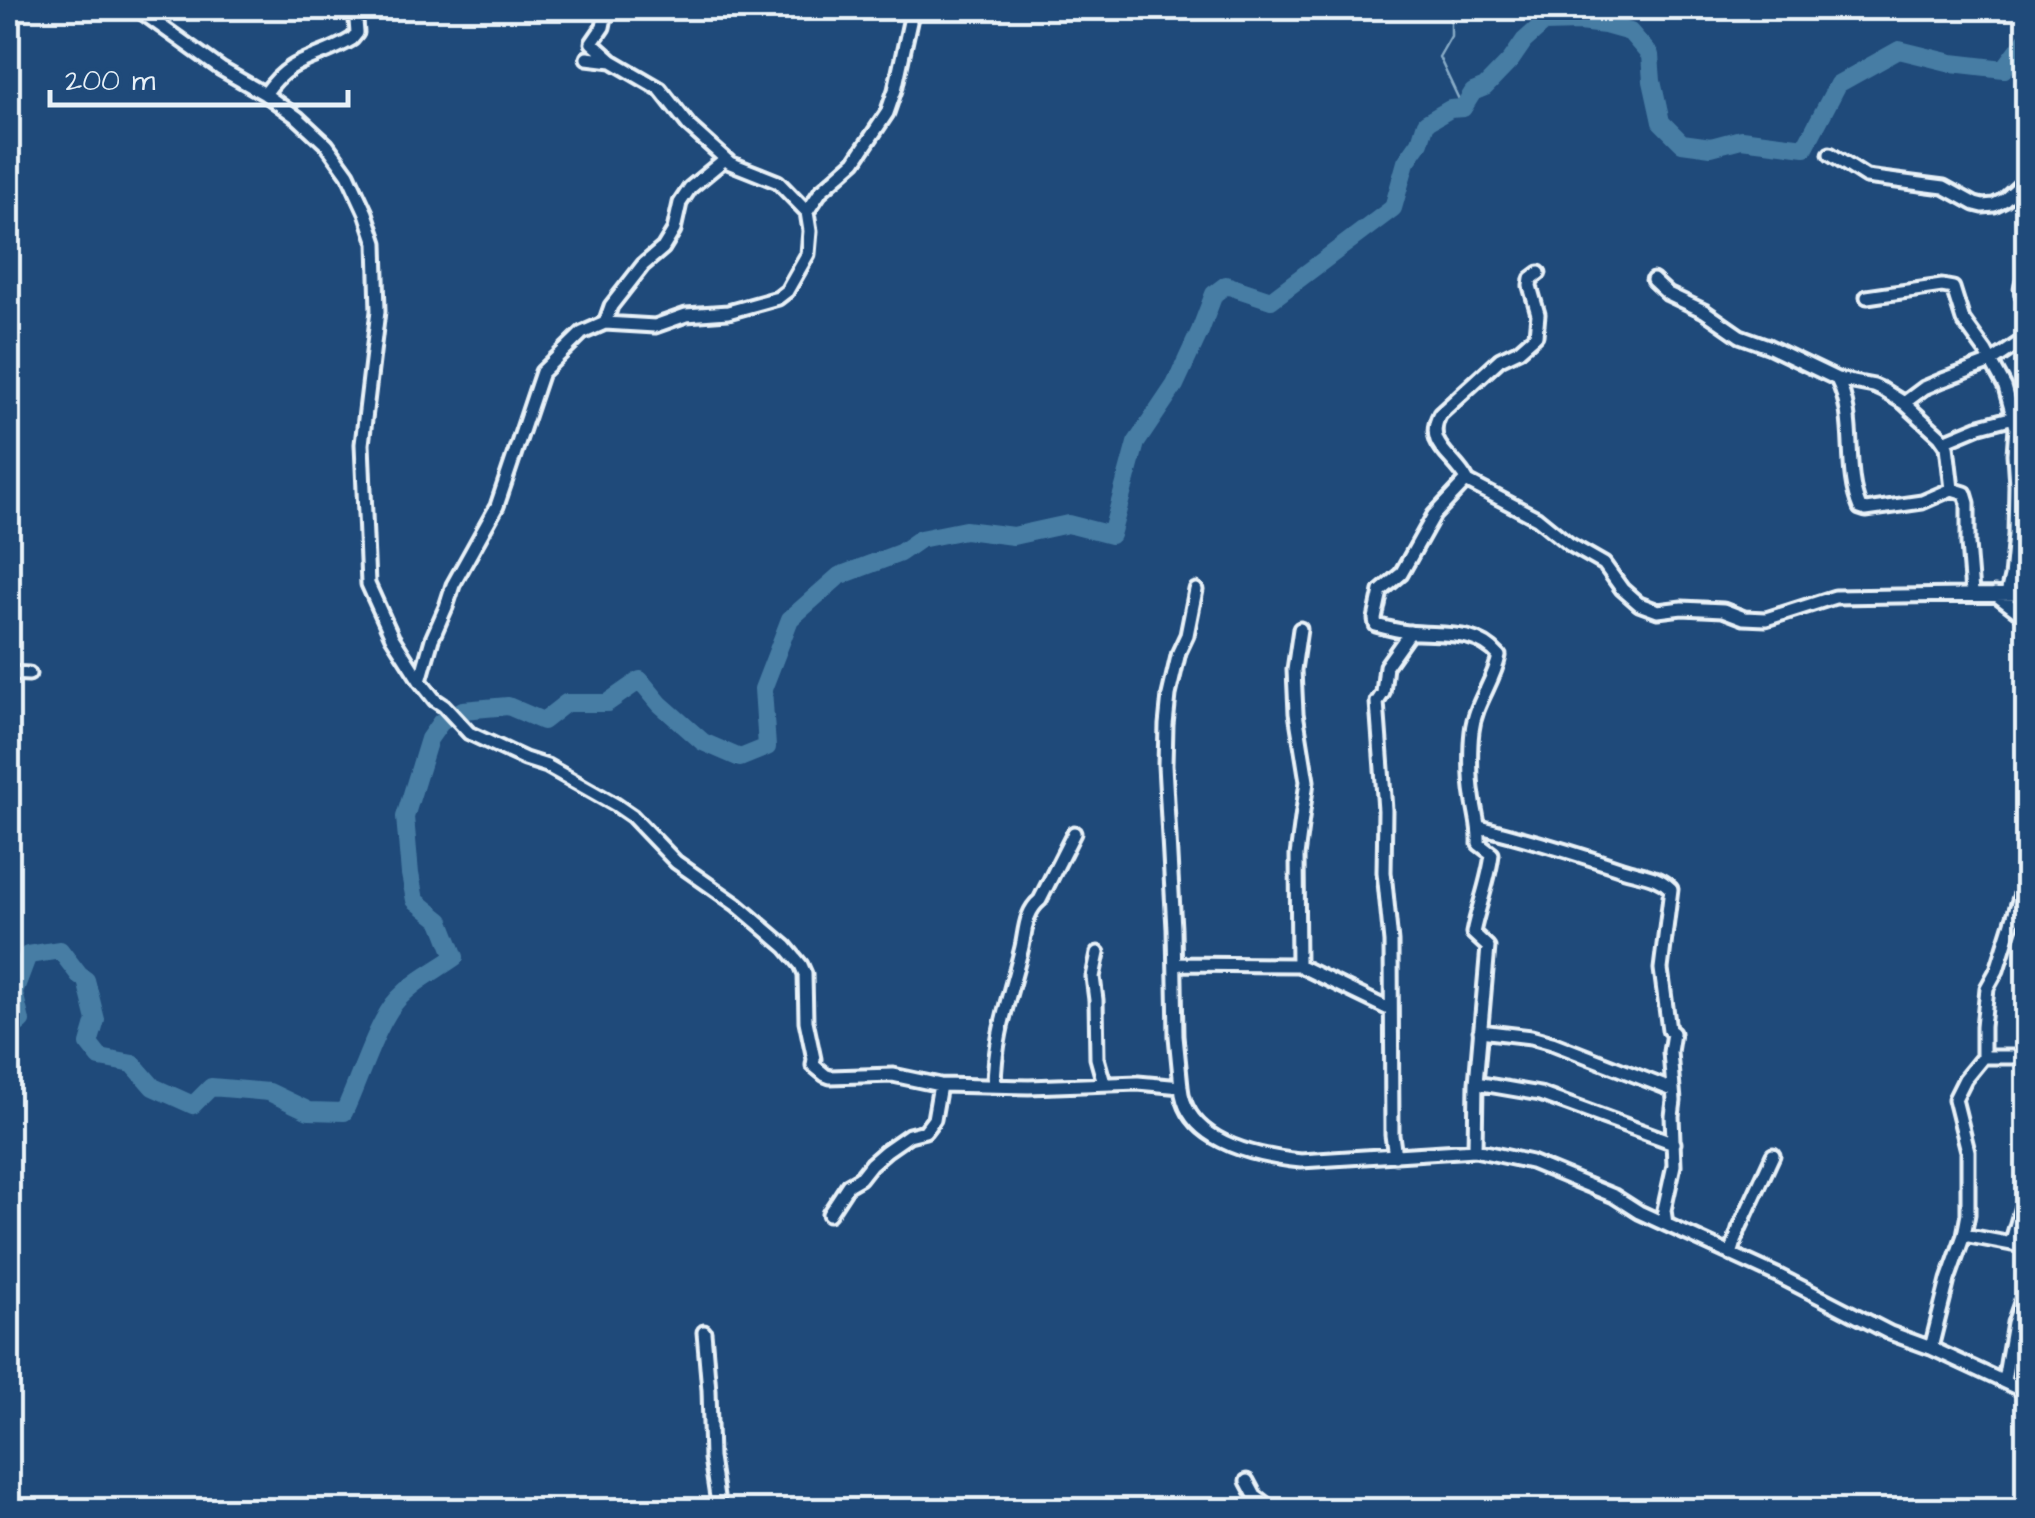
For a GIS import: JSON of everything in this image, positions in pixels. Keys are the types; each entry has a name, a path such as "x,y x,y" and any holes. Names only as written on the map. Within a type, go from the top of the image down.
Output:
{"street":[{"path":"136,8 298,118 327,145 348,174 366,213 376,243 378,312 362,444 368,584 392,637 435,700 469,733 547,766 616,804 640,823 676,862 786,947 805,974 806,1021 813,1065 824,1075 893,1075 940,1085 1138,1083 1182,1087"},
{"path":"265,94 287,68 352,39 358,33 355,8"},
{"path":"420,681 453,584 497,506 542,372 582,333 605,323 654,326 686,315 728,312 778,298 788,290 808,254 810,231 806,212 778,182 730,164 690,126 660,89 612,61 592,44 603,27 607,8"},
{"path":"806,212 821,190 855,161 888,113 912,8"},
{"path":"587,58 612,61"},
{"path":"1830,154 1866,177 1944,187 1983,206 2004,200 2028,178"},
{"path":"605,323 611,306 643,265 663,248 690,188 725,159"},
{"path":"2028,272 2020,291 2028,304"},
{"path":"1476,1150 1476,1084 1488,947 1473,933 1492,854 1479,844 1480,827 1472,793 1472,727 1499,656 1490,646 1473,638 1410,632 1375,623 1379,595 1401,574 1434,515 1468,478 1440,447 1435,423 1500,359 1519,350 1536,335 1538,314 1530,286 1538,273"},
{"path":"1653,280 1668,294 1704,311 1740,336 1837,380 1874,386 1904,404 1944,440 1952,489"},
{"path":"1866,297 1950,286 1964,320 2004,387 2016,427 2016,500 2012,568 2001,594"},
{"path":"1904,404 1933,384 1991,362 2028,337"},
{"path":"1837,380 1849,420 1855,496 1860,508 1914,503 1952,489 1965,493 1972,593"},
{"path":"1944,440 2014,417"},
{"path":"1466,481 1537,518 1569,544 1604,564 1639,604 1658,612 1682,608 1723,610 1744,618 1766,619 1835,597 2028,594"},
{"path":"1196,590 1170,694 1165,764 1176,1036 1184,1106 1202,1130 1227,1144 1265,1156 1301,1161 1476,1150 1531,1162 1614,1196 1639,1212 1890,1333 2028,1393"},
{"path":"2001,594 2028,619"},
{"path":"1298,964 1296,856 1307,781 1296,713 1294,670 1300,629"},
{"path":"1395,1156 1391,942 1377,702 1383,693 1386,666 1410,632"},
{"path":"8,674 30,674"},
{"path":"1480,827 1648,874 1671,889 1660,968 1672,1033 1674,1165 1664,1210 1666,1224"},
{"path":"994,1085 1000,1022 1028,916 1074,833"},
{"path":"1930,1348 1968,1214 1967,1140 1955,1098 1983,1056 1982,1027 1988,988 2021,894"},
{"path":"1098,954 1094,978 1097,1058 1104,1083"},
{"path":"1175,964 1298,964 1391,1010"},
{"path":"1480,1031 1552,1043 1673,1090"},
{"path":"1983,1056 2028,1058"},
{"path":"1476,1084 1540,1094 1674,1144"},
{"path":"829,1214 848,1185 860,1178 870,1164 910,1135 925,1131 934,1119 940,1085"},
{"path":"1732,1255 1739,1229 1773,1155"},
{"path":"2011,1244 2028,1186"},
{"path":"1964,1235 2028,1247"},
{"path":"2004,1381 2014,1323 2028,1284"},
{"path":"704,1332 711,1458 719,1510"},
{"path":"1247,1481 1255,1496 1273,1510"}],"waterway":[{"path":"1451,8 1451,36 1439,57 1463,108"},
{"path":"8,1031 21,1021 14,992 28,955 60,950 86,980 96,1020 89,1044 100,1058 133,1064 153,1087 193,1105 211,1087 269,1092 309,1111 344,1112 390,1009 412,986 455,957 441,921 415,900 405,817 429,739 441,722 463,710 508,706 543,721 566,703 607,703 640,680 660,704 703,742 740,758 767,747 763,689 790,619 839,576 900,553 920,539 965,530 1013,536 1068,524 1111,535 1136,443 1175,385 1214,294 1226,285 1271,300 1393,208 1406,162 1420,142 1426,123 1450,109 1463,108 1473,92 1485,87 1544,23 1579,22 1630,32 1650,55 1661,122 1682,143 1711,147 1741,139 1805,147 1838,84 1899,50 1952,63 2004,69 2028,37"}]}
